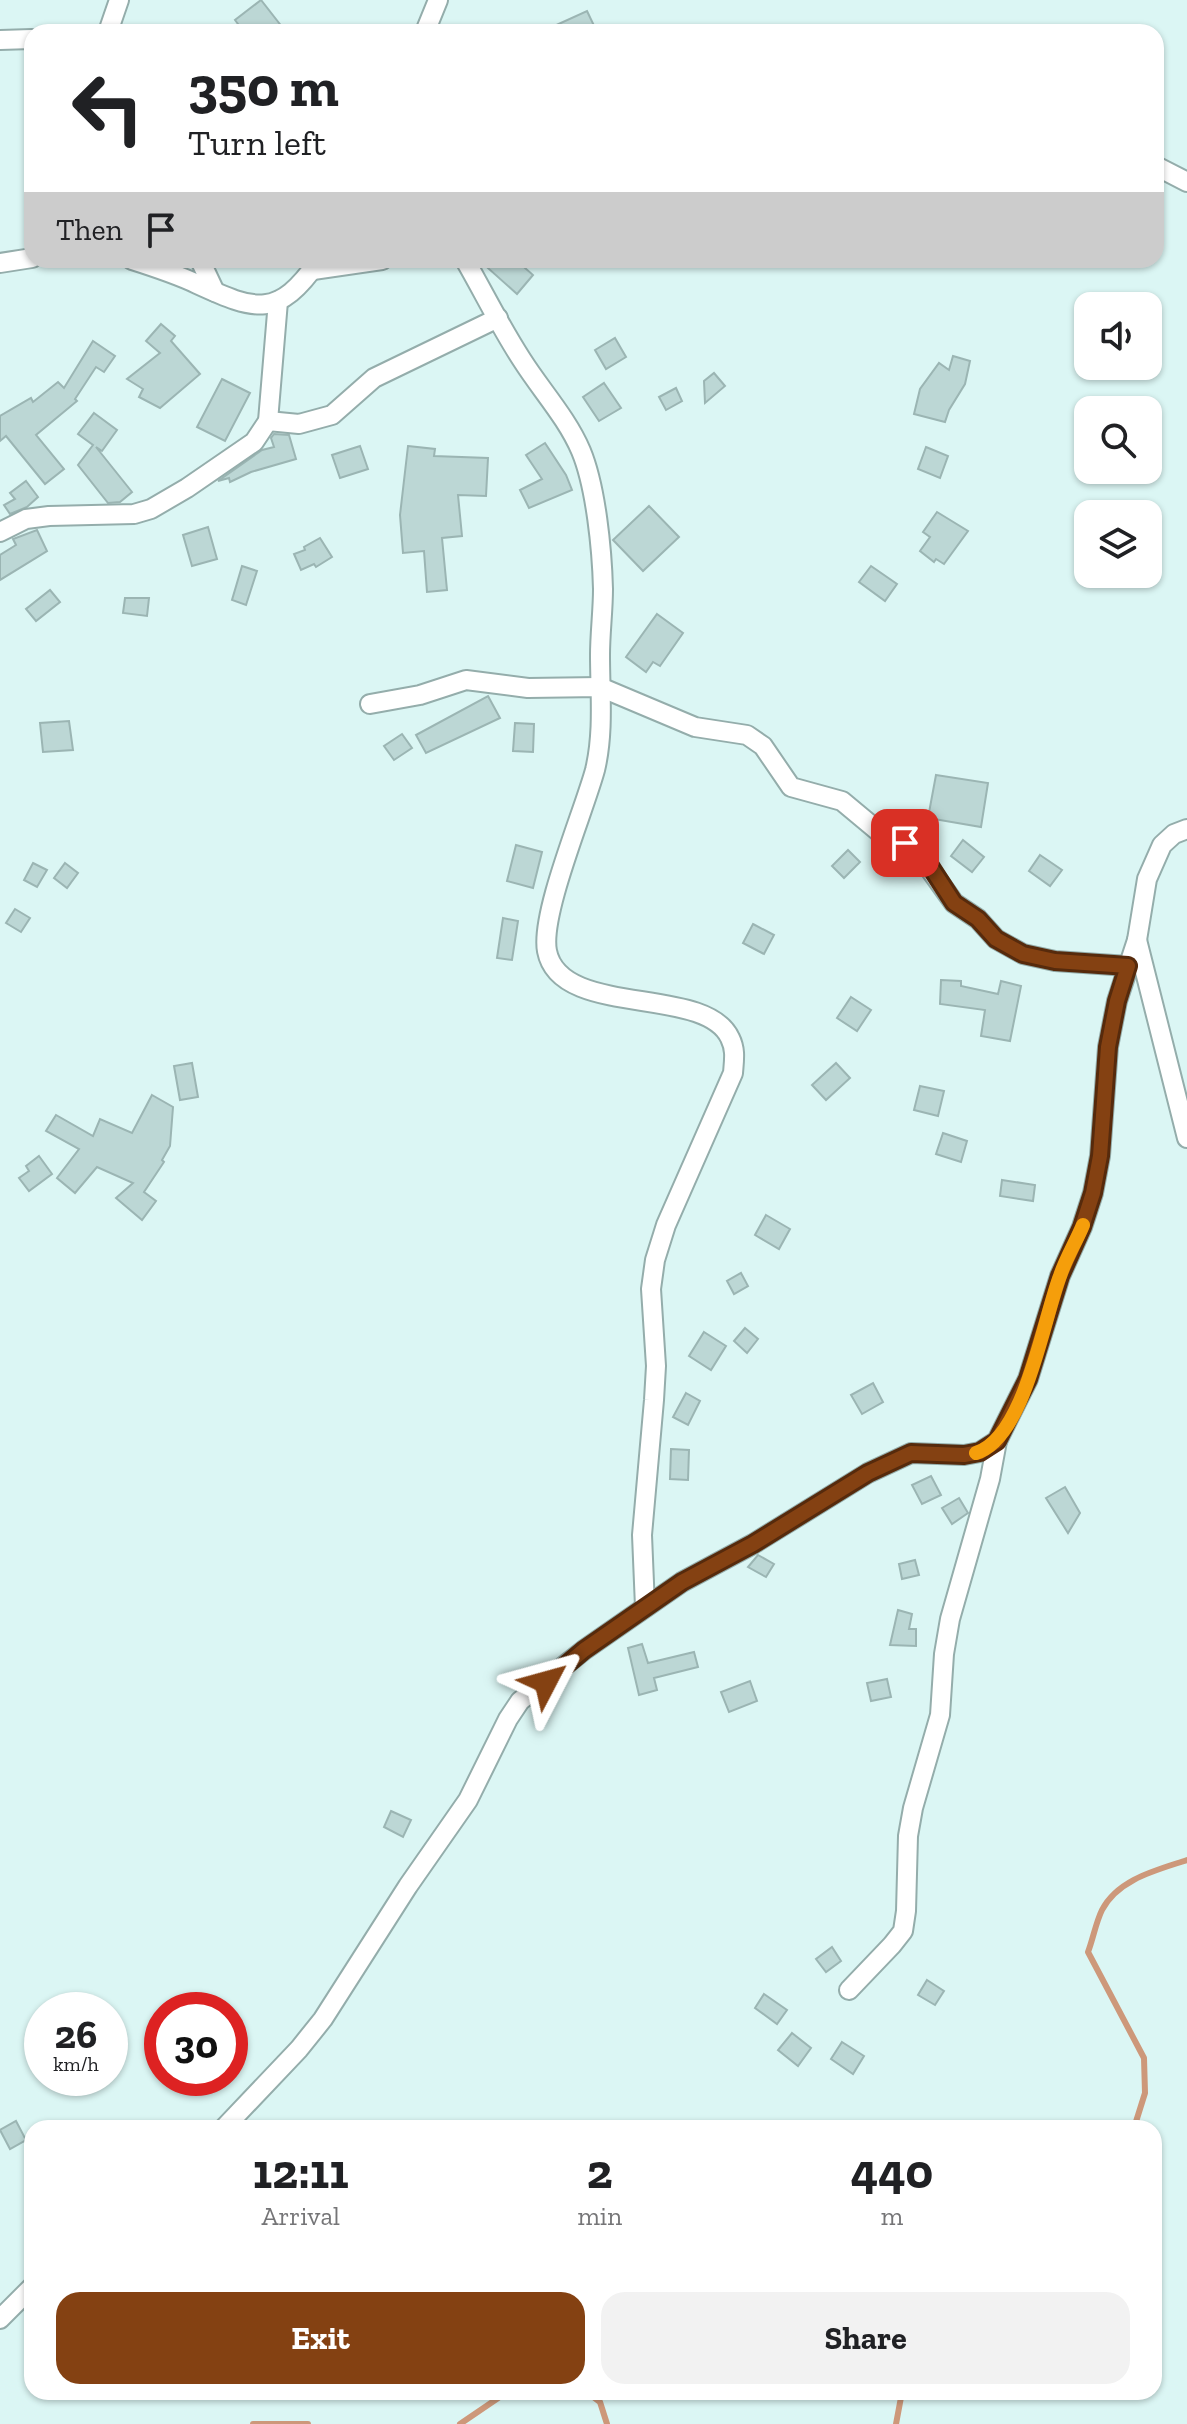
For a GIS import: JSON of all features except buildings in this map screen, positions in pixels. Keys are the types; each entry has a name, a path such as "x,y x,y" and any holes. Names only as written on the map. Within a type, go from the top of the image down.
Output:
{"street":[{"path":"111,24 119,0"},
{"path":"428,24 438,0"},
{"path":"0,40 24,39"},
{"path":"1164,170 1187,182"},
{"path":"0,263 24,259"},
{"path":"153,268 246,305 262,306 292,292 313,268"},
{"path":"204,268 215,292"},
{"path":"470,268 522,360 571,430 589,476 603,590 600,744 592,780 557,891 547,935 547,953 555,968 570,981 589,990 687,1009 711,1020 729,1035 735,1053 733,1073 666,1225 655,1260 651,1289 656,1366 642,1535 645,1607"},
{"path":"0,532 26,519 119,515 151,509 254,442 268,421 278,301"},
{"path":"268,421 299,424 332,415 374,378 498,318"},
{"path":"370,704 420,695 466,680 528,688 600,687 695,727 739,732 755,739 791,787 842,801 878,831 905,843 930,866 954,903 978,919 996,939 1023,954 1055,961 1128,966"},
{"path":"849,1990 903,1931 908,1836 940,1715 950,1619 990,1479 997,1441 1028,1379 1060,1276 1093,1193 1100,1156 1108,1047 1117,1001 1137,940 1147,879 1162,845 1174,834 1187,829"},
{"path":"1137,940 1187,1138"},
{"path":"232,2120 323,2019 408,1886 468,1800 520,1701 682,1582 753,1544 892,1460 911,1453 964,1455 980,1452 997,1441"},
{"path":"0,2319 24,2295"}],"waterway":[{"path":"1137,2120 1145,2093 1144,2058 1088,1952 1098,1920 1109,1899 1139,1877 1187,1860"},
{"path":"460,2424 495,2400"},
{"path":"597,2400 607,2424"},
{"path":"896,2424 900,2400"},
{"path":"253,2424 308,2424"}],"slow traffic":[{"path":"976,1453 997,1441 1019,1401 1038,1351 1060,1276 1083,1225"}],"route":[{"path":"546,1682 584,1650 682,1582 753,1544 892,1460 911,1453 964,1455 980,1452 997,1441 1019,1401 1038,1351 1060,1276 1093,1193 1100,1156 1108,1047 1128,966 1055,961 1023,954 996,939 978,919 954,903 930,866 905,843"}]}
